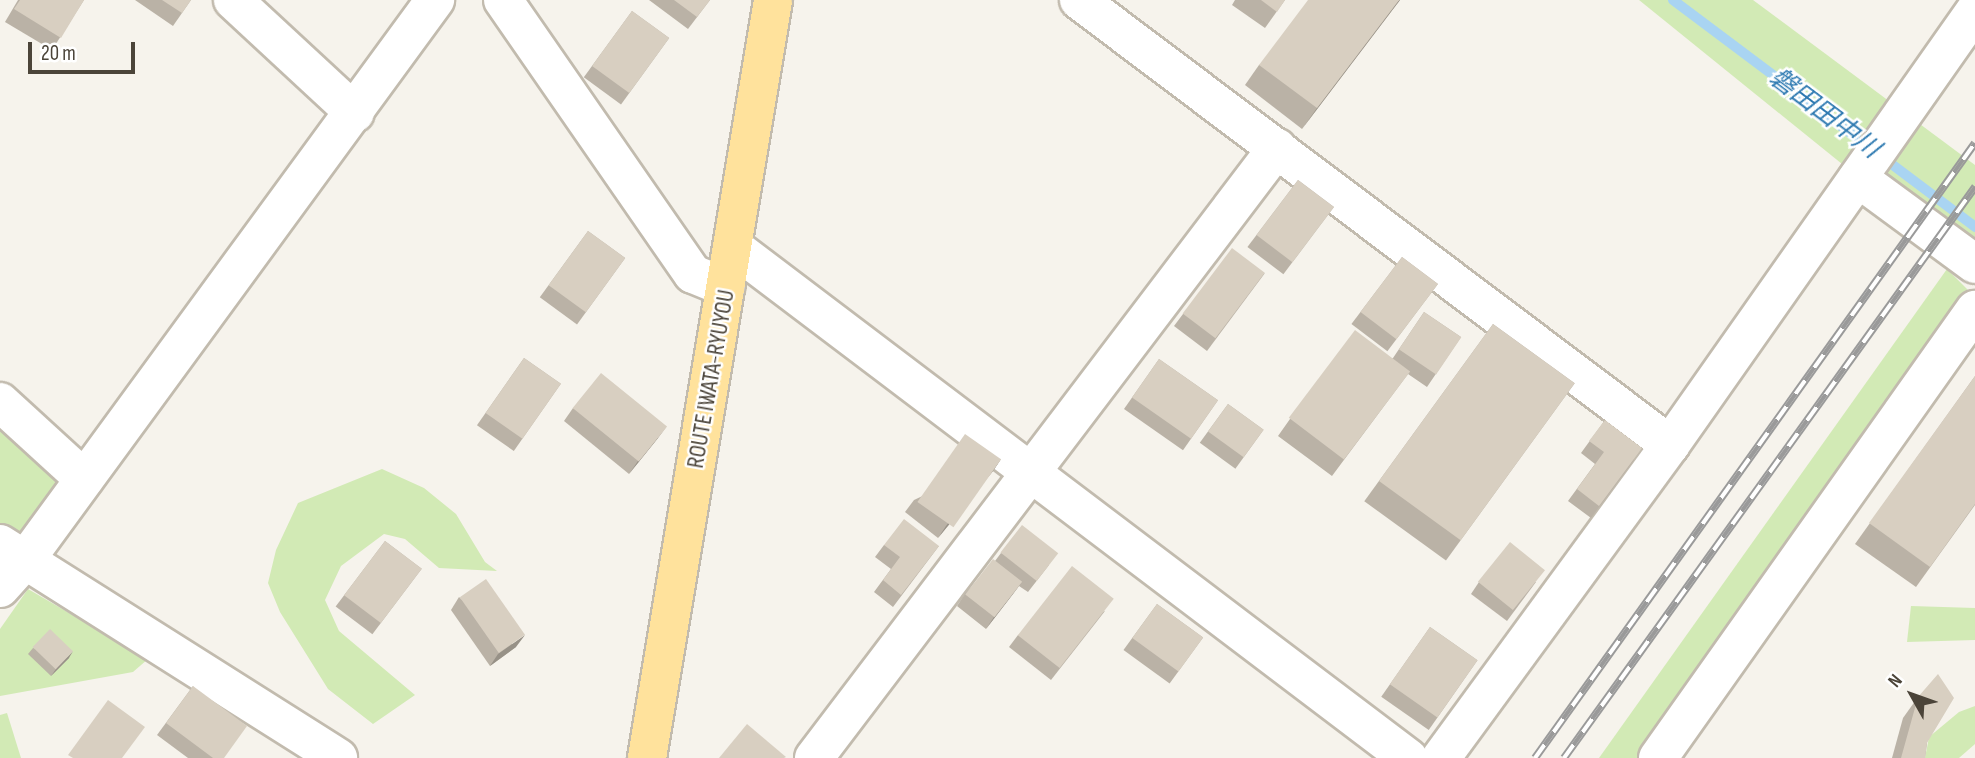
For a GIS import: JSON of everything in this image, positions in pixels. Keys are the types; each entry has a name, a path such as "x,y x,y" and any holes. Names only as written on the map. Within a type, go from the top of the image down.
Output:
{"main road":[{"name":"ROUTE IWATA-RYUYOU","path":"647,758 773,0"}],"street":[{"path":"233,0 355,113"},
{"path":"0,588 13,552 84,479 355,113 435,0"},
{"path":"503,0 693,274 726,288"},
{"path":"1079,0 1670,445"},
{"path":"1441,758 1670,445 1975,11"},
{"path":"814,758 1277,148"},
{"path":"1858,178 1975,264"},
{"path":"733,247 1408,758"},
{"path":"1658,758 1975,310"},
{"path":"0,402 84,479"},
{"path":"13,552 338,758"}],"green space":[{"path":"1639,0 1753,0 1975,165 1975,264 1873,189"},
{"path":"1947,269 1975,297 1656,758 1599,758"},
{"path":"0,420 63,477 0,569"},
{"path":"382,469 424,488 456,514 485,562 497,571 439,568 405,539 384,534 341,566 325,600 339,631 415,695 373,724 328,689 280,612 268,583 276,550 298,503"},
{"path":"28,589 148,659 133,672 0,696 0,629"},
{"path":"1911,606 1975,608 1975,640 1907,642"},
{"path":"1975,706 1975,744 1959,758 1925,758 1929,737 1959,712"},
{"path":"7,713 21,758 0,758 0,715"}],"building":[{"path":"20,0 84,0 61,38 14,9"},
{"path":"162,0 191,0 182,13"},
{"path":"674,0 710,0 697,17"},
{"path":"1261,0 1285,0 1277,12"},
{"path":"1308,0 1399,0 1317,108 1259,65"},
{"path":"632,11 669,38 629,93 592,66"},
{"path":"1298,180 1334,207 1292,262 1256,235"},
{"path":"588,231 625,258 586,312 549,285"},
{"path":"1232,248 1265,273 1215,338 1183,313"},
{"path":"1402,257 1438,284 1396,339 1360,312"},
{"path":"1424,312 1461,337 1436,374 1399,349"},
{"path":"1493,324 1575,383 1461,540 1379,481"},
{"path":"1355,330 1410,372 1344,459 1289,418"},
{"path":"524,358 561,384 522,439 486,413"},
{"path":"1159,359 1218,400 1191,439 1132,398"},
{"path":"601,373 667,426 639,461 573,408"},
{"path":"1975,376 1975,504 1930,567 1869,523"},
{"path":"1228,404 1264,430 1244,457 1208,432"},
{"path":"1605,420 1642,448 1599,506 1577,489 1604,452 1589,441"},
{"path":"965,434 1001,459 953,527 917,502"},
{"path":"904,519 939,546 901,595 883,580 900,557 884,545"},
{"path":"1022,525 1058,553 1037,581 1000,553"},
{"path":"385,541 422,569 381,623 344,595"},
{"path":"1510,542 1545,570 1513,610 1478,582"},
{"path":"993,559 1022,582 994,617 965,594"},
{"path":"1072,566 1114,599 1060,668 1018,635"},
{"path":"486,579 525,635 499,653 460,597"},
{"path":"1157,604 1203,638 1178,671 1132,638"},
{"path":"1430,627 1478,660 1437,718 1390,684"},
{"path":"50,629 73,651 56,669 33,647"},
{"path":"1938,674 1954,698 1927,743 1925,758 1901,758 1918,697"},
{"path":"193,686 247,726 224,758 213,758 166,723"},
{"path":"108,700 145,727 122,758 73,758 68,755"},
{"path":"747,724 786,757 719,758"}],"waterway":[{"name":"磐田田中川","path":"1673,0 1975,227"}],"railway":[{"path":"1535,758 1975,143"},
{"path":"1564,758 1975,187"}]}
